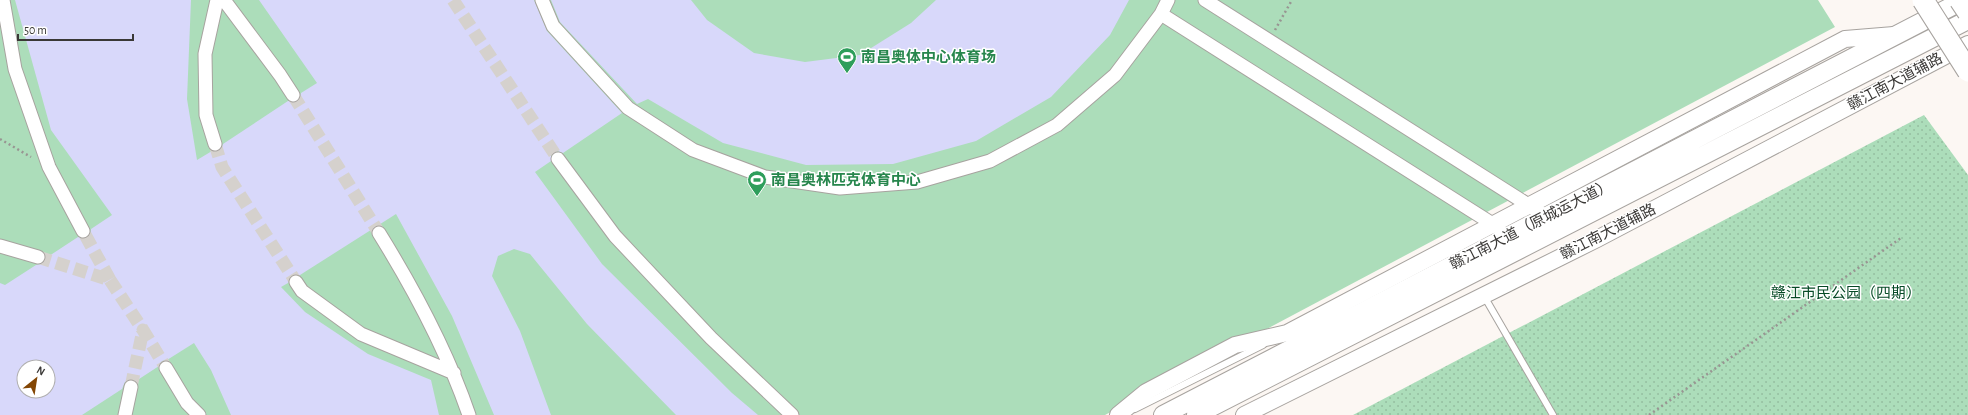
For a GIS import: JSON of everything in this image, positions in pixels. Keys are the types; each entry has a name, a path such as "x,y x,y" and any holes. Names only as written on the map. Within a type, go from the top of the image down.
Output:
{"highway":[{"path":"1923,0 1968,71"},
{"path":"1960,0 1968,12"}],"main road":[{"name":"赣江南大道（原城运大道）","path":"1163,415 1964,0"},
{"name":"赣江南大道（原城运大道）","path":"1196,415 1968,20"}],"street":[{"path":"3,0 15,69 49,167 83,231"},
{"path":"215,144 206,115 205,54 217,0"},
{"path":"224,0 280,75 293,95"},
{"path":"542,0 553,26 628,108 693,150 765,177 840,188 917,182 990,161 1057,125 1115,75 1161,14 1168,0"},
{"path":"1205,0 1564,227"},
{"path":"1161,14 1527,246"},
{"path":"1118,415 1146,392 1235,345 1287,333 1492,224 1845,40 1898,35"},
{"name":"赣江南大道辅路","path":"1244,415 1597,239 1968,44"},
{"path":"558,159 615,236 711,338 792,415"},
{"path":"379,233 406,276 454,373 469,415"},
{"path":"0,246 38,257"},
{"path":"296,282 302,291 361,334 454,373"},
{"path":"166,368 187,403 199,415"},
{"path":"125,415 131,387"}],"lane":[{"path":"1483,295 1553,415"},
{"path":"1124,415 1287,333"}],"path":[{"path":"1269,40 1292,0"},
{"path":"0,139 49,167"},
{"path":"1648,415 1901,238"}],"green space":[{"name":"南昌奥林匹克体育中心","path":"0,0 1818,0 1835,27 1105,415 0,415"},
{"name":"赣江市民公园（四期）","path":"1924,115 1968,175 1968,415 1353,415"}],"building":[{"path":"15,0 191,0 187,99 197,160 212,151 217,152 221,150 223,144 288,101 297,102 301,93 317,83 259,0 534,0 547,31 622,113 563,153 557,151 554,152 551,156 551,161 535,172 602,264 732,393 758,415 676,415 587,324 530,254 514,249 498,256 492,276 520,331 551,415 494,415 452,316 396,214 300,275 292,275 288,283 281,287 305,312 368,354 431,380 439,415 231,415 211,370 194,343 167,360 162,361 159,366 136,381 128,380 125,382 122,389 82,415 0,415 0,283 5,285 36,265 43,263 46,258 78,237 87,238 90,235 91,229 112,215 51,130"},
{"name":"南昌奥体中心体育场","path":"551,0 691,0 707,20 754,53 805,62 860,55 911,23 936,0 1129,0 1110,35 1051,97 976,141 893,164 806,165 723,143 648,99 637,104 560,22"}],"tunnel":[{"path":"453,0 558,159"},
{"path":"293,95 379,233"},
{"path":"215,144 222,167 296,282"},
{"path":"38,257 110,280 83,231"},
{"path":"110,280 143,330"},
{"path":"131,387 143,330 166,368"}],"place":[{"name":"南昌奥体中心体育场","path":"847,74"},
{"name":"南昌奥林匹克体育中心","path":"757,197"}]}
